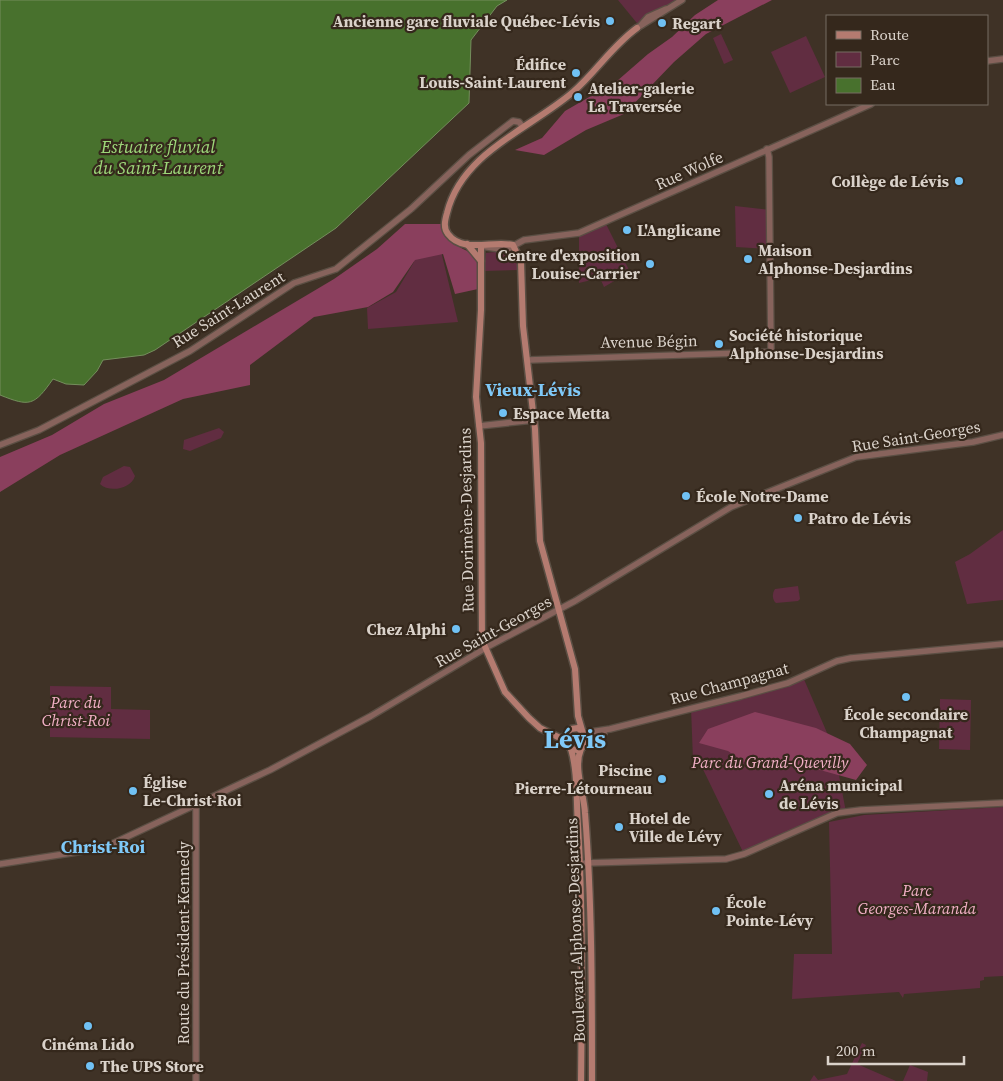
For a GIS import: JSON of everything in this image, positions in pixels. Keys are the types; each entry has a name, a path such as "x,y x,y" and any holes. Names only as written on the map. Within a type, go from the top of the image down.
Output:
{"main road":[{"path":"570,655 574,723 566,734 565,743 571,749 580,749 586,742 578,716 576,674 560,609 540,541 534,420 524,326 521,262 513,245 501,243 481,246 466,244 453,239 445,228 446,218 452,199 460,184 492,149 583,83 616,46 639,27"},
{"path":"466,244 475,252 482,263"},
{"name":"Rue Dorimène-Desjardins","path":"481,246 482,263 476,397 479,426 482,640 505,692 540,728 565,743"},
{"path":"571,729 583,731"},
{"name":"Boulevard Alphonse-Desjardins","path":"571,749 575,774 583,952 581,1081"},
{"name":"Boulevard Alphonse-Desjardins","path":"580,749 578,767 585,810 589,863 592,1081"}],"street":[{"path":"639,27 682,0"},
{"path":"988,61 1003,59"},
{"name":"Rue Wolfe","path":"513,245 524,240 579,233 869,105"},
{"name":"Rue Saint-Laurent","path":"0,445 39,430 190,351 294,283 336,269 410,210 495,134 513,121 519,122 522,126"},
{"name":"Avenue Bégin","path":"528,360 771,352 769,157 767,149"},
{"path":"479,426 534,420"},
{"name":"Rue Saint-Georges","path":"0,864 98,850 124,840 286,762 371,716 485,648 560,609 716,515 842,462 862,456 973,442 1003,435"},
{"name":"Rue Champagnat","path":"583,731 610,729 788,683 837,661 850,658 1003,644"},
{"name":"Rue Champagnat","path":"586,742 610,729"},
{"path":"580,863 726,859 744,854 837,813 861,810 1003,803"},
{"name":"Route du Président-Kennedy","path":"196,805 196,1081"}],"green space":[{"path":"618,0 685,0 641,28"},
{"path":"718,0 772,0 706,34 674,62 624,114 586,130 544,155 515,150 542,138 565,111 617,81 648,54 672,37 695,15"},
{"path":"721,34 733,60 724,64 713,38"},
{"path":"806,36 825,77 790,93 771,52"},
{"path":"735,206 770,210 769,249 736,247"},
{"path":"405,224 443,224 451,240 477,260 479,270 478,289 455,294 443,254 415,260 393,292 368,307 314,317 250,365 250,385 183,399 60,455 0,492 0,457 52,435 104,404 164,380 334,279 377,249"},
{"path":"606,224 630,272 604,287 600,278 579,283 579,233"},
{"path":"513,250 519,270 484,271 486,253"},
{"path":"441,251 458,322 368,329 367,308 396,292 414,262 413,259"},
{"path":"219,428 224,432 221,438 190,451 183,449 184,440"},
{"path":"124,466 130,467 135,476 125,487 114,489 100,484 103,477"},
{"path":"1003,530 1003,600 967,604 955,562 970,554"},
{"path":"798,586 800,599 798,601 775,602 773,592 775,589"},
{"name":"Parc du Grand-Quevilly","path":"803,677 834,749 846,812 744,854 698,759 693,760 691,708"},
{"name":"Parc du Christ-Roi","path":"50,686 111,687 111,709 150,710 150,739 50,737"},
{"path":"940,699 971,700 970,750 939,749"},
{"path":"755,712 816,728 850,744 867,765 856,780 820,770 783,763 750,766 728,751 699,743 708,729"},
{"name":"Parc Georges-Maranda","path":"1003,807 1003,976 984,977 984,980 980,981 980,988 904,994 903,998 899,992 792,999 794,954 832,954 829,822 864,815"},
{"path":"862,1043 866,1045 857,1064 896,1081 810,1081 814,1075 818,1080 847,1074 856,1055 847,1051 849,1046 859,1049"},
{"path":"910,1065 928,1072 927,1081 903,1081"}],"water":[{"name":"Estuaire fluvial du Saint-Laurent","path":"0,0 507,0 497,6 471,40 469,103 336,228 155,350 144,355 103,360 97,371 84,385 66,384 53,379 41,395 31,402 25,402 0,395"}],"place":[{"name":"Ancienne gare fluviale Québec-Lévis","path":"610,21"},
{"name":"Regart","path":"662,23"},
{"name":"Édifice Louis-Saint-Laurent","path":"576,73"},
{"name":"Atelier-galerie La Traversée","path":"578,97"},
{"name":"Collège de Lévis","path":"959,181"},
{"name":"L'Anglicane","path":"627,230"},
{"name":"Maison Alphonse-Desjardins","path":"748,259"},
{"name":"Centre d'exposition Louise-Carrier","path":"650,264"},
{"name":"Société historique Alphonse-Desjardins","path":"719,344"},
{"name":"Espace Metta","path":"503,413"},
{"name":"École Notre-Dame","path":"686,496"},
{"name":"Patro de Lévis","path":"798,518"},
{"name":"Chez Alphi","path":"456,629"},
{"name":"École secondaire Champagnat","path":"906,697"},
{"name":"Piscine Pierre-Létourneau","path":"662,779"},
{"name":"Église Le-Christ-Roi","path":"133,791"},
{"name":"Aréna municipal de Lévis","path":"769,794"},
{"name":"Hotel de Ville de Lévy","path":"619,827"},
{"name":"École Pointe-Lévy","path":"716,911"},
{"name":"Cinéma Lido","path":"88,1026"},
{"name":"The UPS Store","path":"90,1066"}],"district":[{"name":"Vieux-Lévis","path":"533,390"},
{"name":"Lévis","path":"575,739"},
{"name":"Christ-Roi","path":"103,847"}]}
